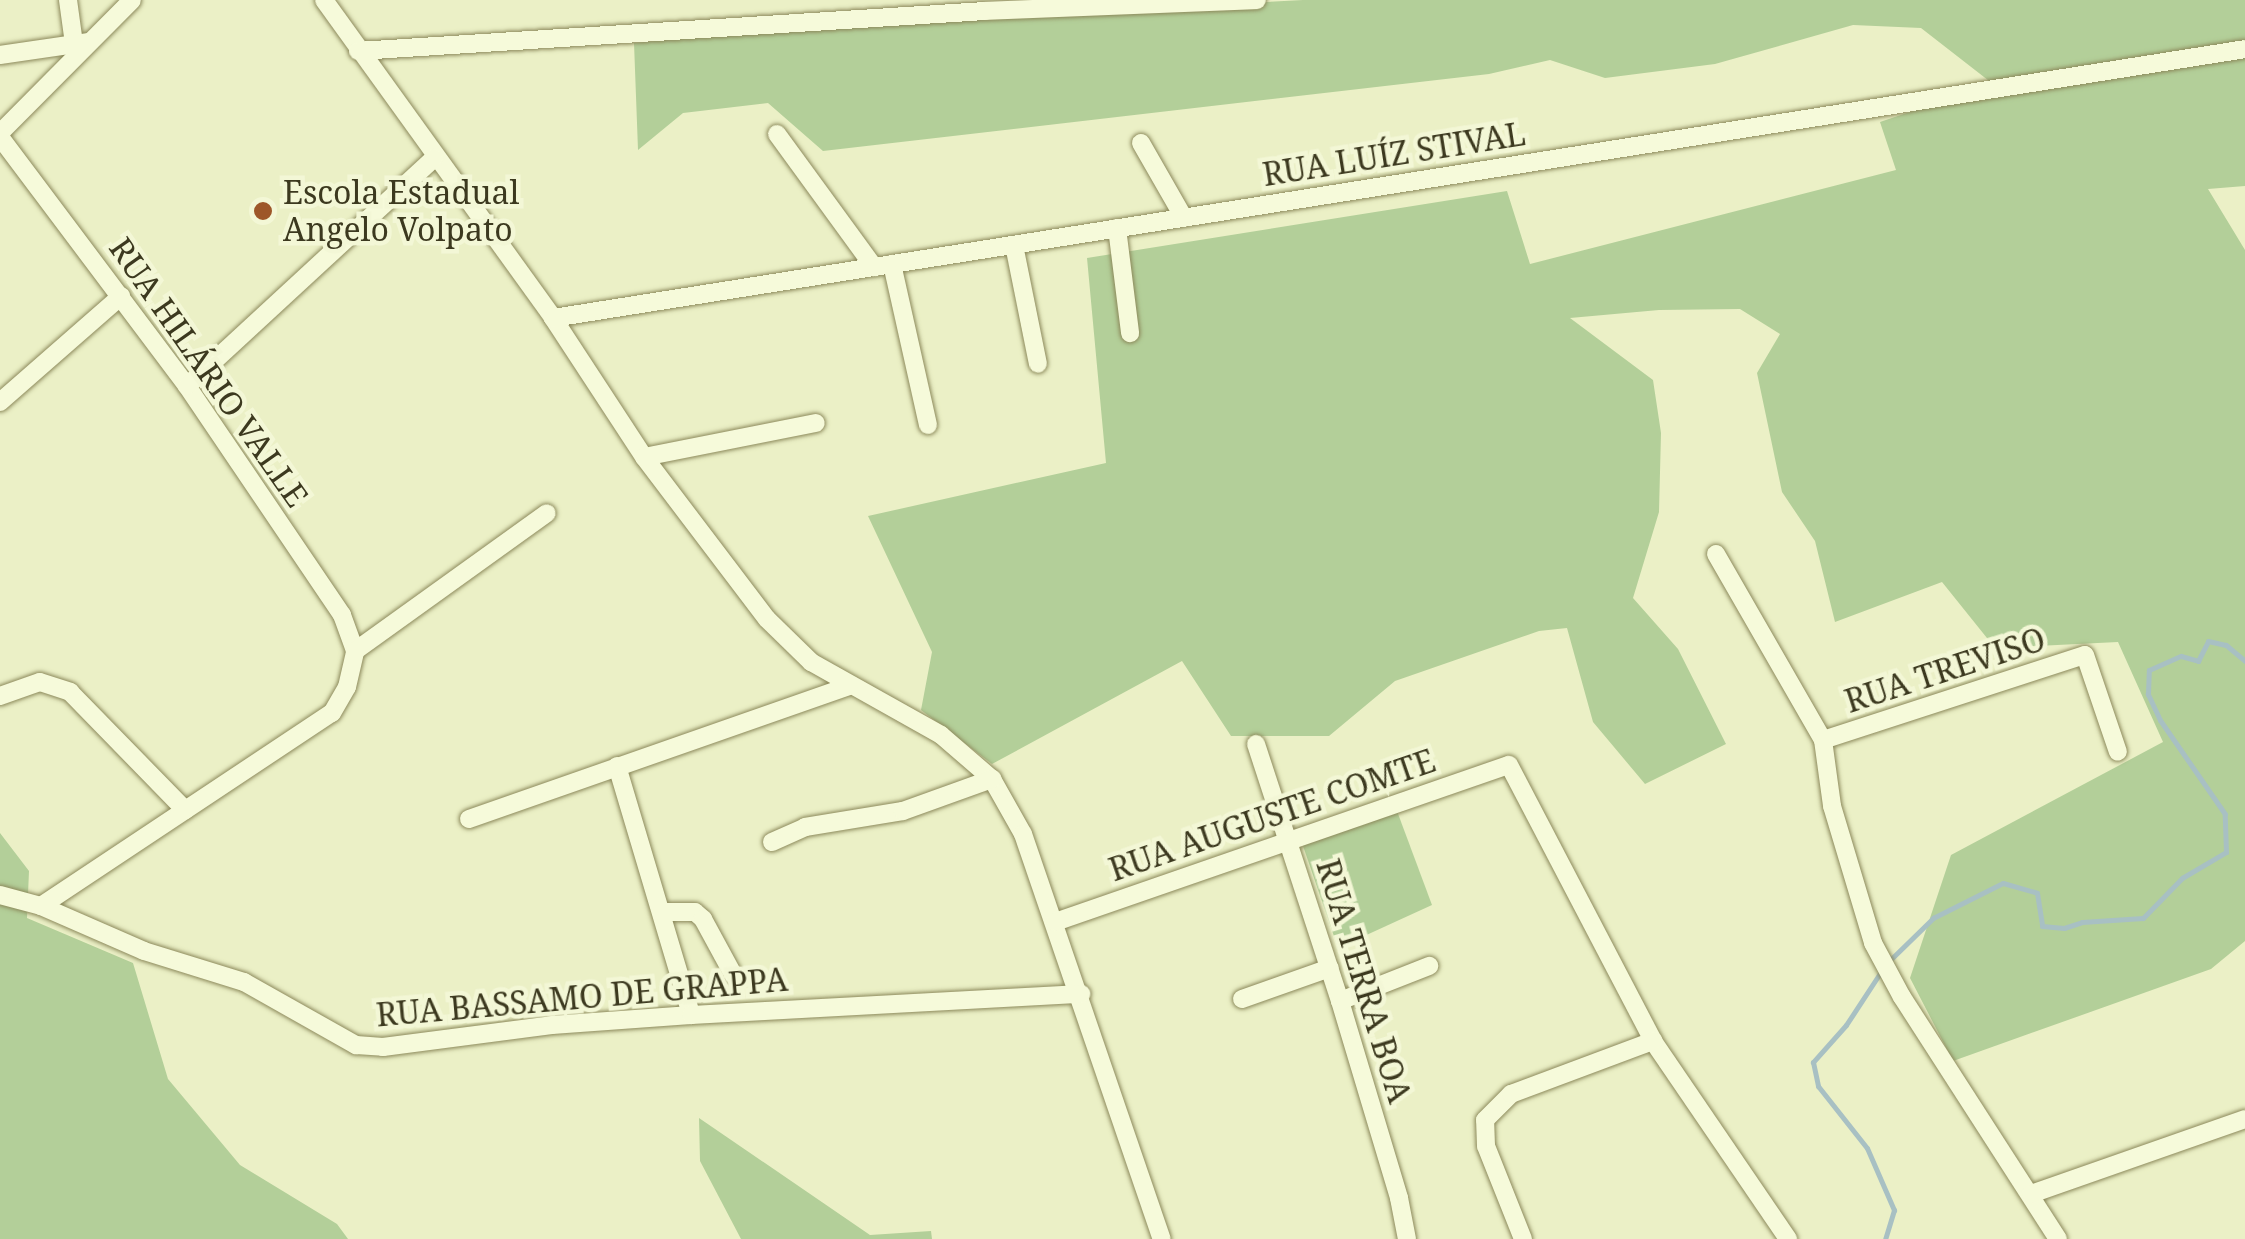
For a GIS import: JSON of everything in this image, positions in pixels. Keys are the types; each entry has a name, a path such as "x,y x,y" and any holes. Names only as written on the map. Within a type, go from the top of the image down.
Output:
{"street":[{"path":"68,0 82,43"},
{"path":"0,135 82,43 132,0"},
{"path":"324,0 434,158 553,318 644,457 766,619 811,662 941,735 992,779 1022,834 1055,922 1162,1239"},
{"path":"358,51 983,5 1257,0"},
{"path":"0,54 82,43"},
{"name":"RUA LUÍZ STIVAL","path":"553,318 2245,49"},
{"path":"777,134 883,266 928,426"},
{"name":"RUA HILÁRIO VALLE","path":"0,135 187,386 342,615 355,651"},
{"path":"1140,142 1184,218"},
{"path":"187,386 434,158"},
{"path":"1118,228 1130,333"},
{"path":"1014,245 1038,364"},
{"path":"0,402 121,296"},
{"path":"644,457 816,423"},
{"path":"41,906 332,713 347,687 355,651 547,513"},
{"path":"1716,554 1823,740 1832,806 1873,942 1902,997 2058,1239"},
{"name":"RUA TREVISO","path":"1823,740 2085,655 2118,752"},
{"path":"0,696 40,682 70,692 186,810"},
{"path":"469,819 848,686"},
{"name":"RUA TERRA BOA","path":"1256,744 1330,968 1400,1198 1407,1239"},
{"name":"RUA AUGUSTE COMTE","path":"1055,922 1509,765 1653,1041"},
{"path":"617,766 692,1015"},
{"path":"772,842 805,827 904,811 992,779"},
{"name":"RUA BASSAMO DE GRAPPA","path":"0,895 41,906 144,951 244,982 356,1045 382,1047 552,1025 692,1015 1081,994"},
{"path":"662,912 696,912 734,976"},
{"path":"1340,1001 1429,966"},
{"path":"1242,999 1330,968"},
{"path":"1523,1239 1486,1146 1485,1120 1511,1094 1653,1041 1788,1239"},
{"path":"2031,1194 2245,1120"}],"green space":[{"path":"1303,0 2245,0 2245,186 2208,189 2245,250 2245,941 2211,969 1953,1061 1910,978 1951,855 2163,742 2118,642 1995,648 1942,582 1835,622 1815,541 1782,492 1757,373 1780,334 1740,309 1659,310 1570,318 1653,380 1661,433 1659,512 1633,598 1678,649 1726,744 1645,784 1593,722 1567,628 1539,631 1395,681 1329,736 1231,736 1182,661 992,764 921,710 932,652 868,516 1106,463 1087,258 1507,191 1530,264 1896,170 1880,122 1993,84 1921,28 1853,25 1715,64 1605,78 1550,60 1489,74 823,151 768,103 683,113 638,150 634,43 799,27"},
{"path":"1397,811 1432,905 1338,948 1302,843"},
{"path":"0,833 29,871 27,918 133,963 168,1079 240,1165 337,1224 348,1239 0,1239"},
{"path":"699,1118 870,1235 931,1231 932,1239 741,1239 700,1161"}],"waterway":[{"path":"1889,961 1933,918 2003,883 2037,893 2042,926 2064,928 2082,922 2143,918 2182,878 2226,852 2225,814 2160,720 2148,694 2149,670 2181,656 2198,661 2208,641 2226,645 2245,661"},
{"path":"1882,970 1846,1025 1813,1062 1818,1086 1867,1148 1894,1210 1885,1239"}],"place":[{"name":"Escola Estadual Angelo Volpato","path":"263,211"}]}
